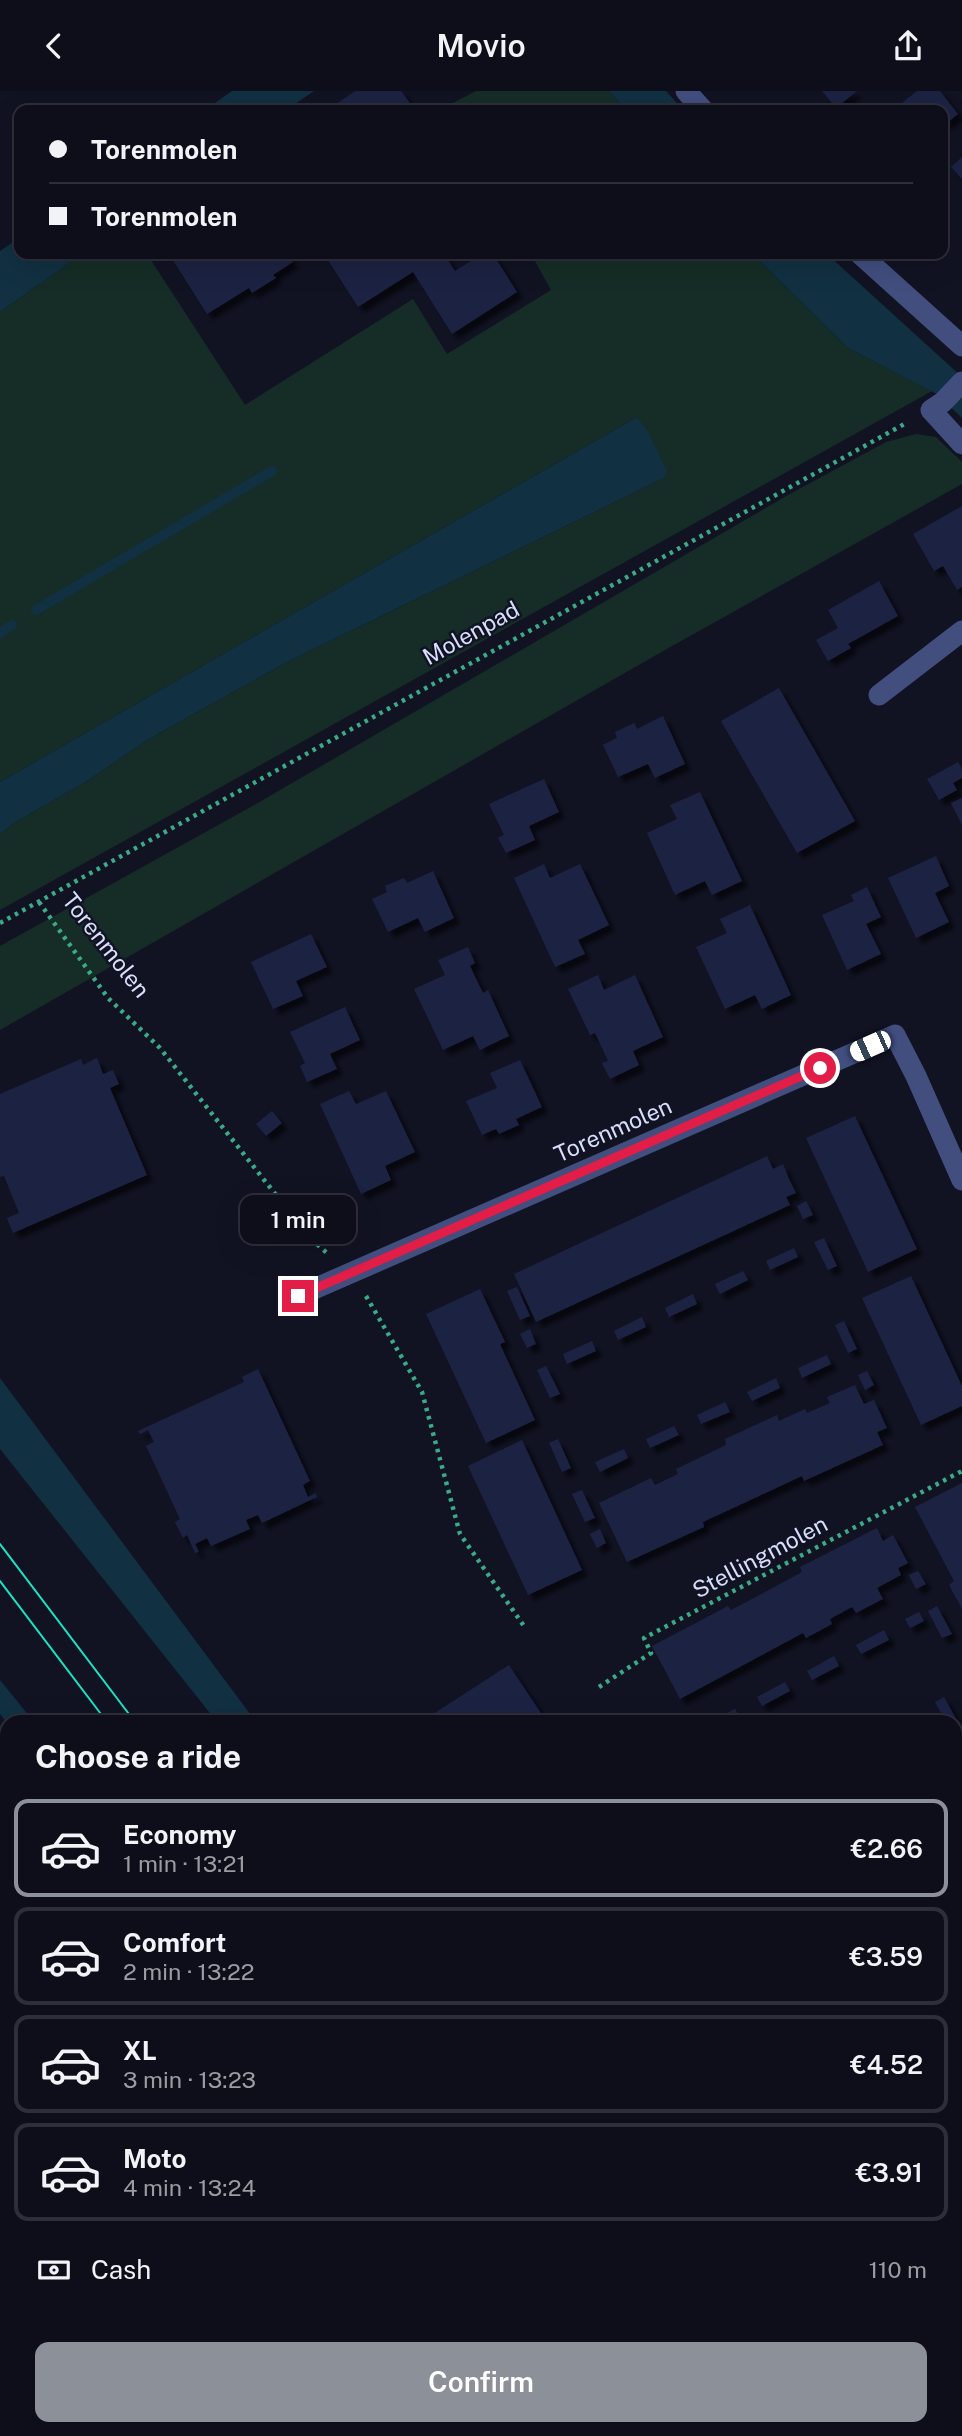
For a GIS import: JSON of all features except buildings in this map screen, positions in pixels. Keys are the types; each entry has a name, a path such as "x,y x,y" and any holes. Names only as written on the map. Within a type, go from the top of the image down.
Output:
{"street":[{"path":"686,91 699,105"},
{"path":"866,259 962,346"},
{"path":"962,382 937,406 962,444"},
{"path":"879,695 962,631"},
{"name":"Torenmolen","path":"298,1296 895,1035 962,1180"}],"path":[{"name":"Molenpad","path":"0,923 937,406"},
{"name":"Torenmolen","path":"38,902 108,998 160,1048 310,1238 353,1272 422,1392 460,1534 526,1629"},
{"name":"Stellingmolen","path":"599,1687 651,1653 644,1638 962,1471"}],"green space":[{"path":"476,91 609,91 621,105 449,105"},
{"path":"75,259 150,259 245,405 413,299 447,354 551,290 534,259 758,259 848,348 932,391 0,910 0,834 14,823 87,781 149,739 287,662 664,478 637,417 0,782 0,312"},
{"path":"916,434 936,437 962,462 962,484 665,650 0,1030 0,946 256,804 788,495 886,442"}],"water":[{"path":"232,91 314,91 293,105 212,105"},
{"path":"609,91 666,91 679,105 621,105"},
{"path":"14,241 14,259 75,259 0,312 0,251"},
{"path":"758,259 832,259 962,377 962,418 937,394 848,348"},
{"path":"637,417 647,430 667,471 664,478 287,662 149,739 0,834 0,782"},
{"path":"0,1378 251,1715 211,1715 0,1449"},
{"path":"0,1680 28,1715 0,1714"}],"waterway":[{"path":"36,610 272,471"},
{"path":"0,633 12,625"}],"tram line":[{"path":"0,1544 130,1715"},
{"path":"0,1581 102,1715"}],"route":[{"path":"298,1296 820,1068"}]}
